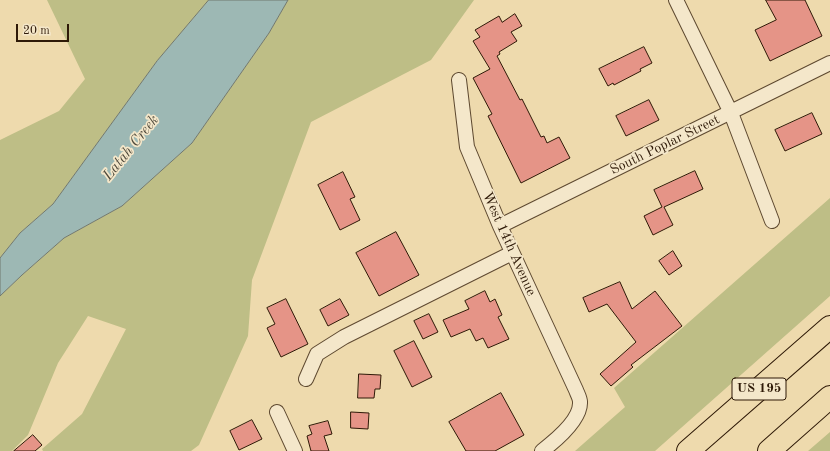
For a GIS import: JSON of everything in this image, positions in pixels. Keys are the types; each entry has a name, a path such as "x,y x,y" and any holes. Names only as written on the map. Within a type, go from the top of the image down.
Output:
{"highway":[{"name":"US 195","path":"688,451 830,327"},
{"path":"769,451 830,397"}],"street":[{"path":"676,0 731,113 772,221"},
{"name":"South Poplar Street","path":"500,226 830,63"},
{"name":"West 14th Avenue","path":"459,80 467,147 500,226 576,390 580,402 577,412 570,424 542,451"},
{"path":"306,379 317,354 327,347 344,337 512,253"},
{"path":"277,412 295,451"}],"green space":[{"path":"47,0 209,0 157,61 53,204 20,233 0,258 0,140 59,111 85,79"},
{"path":"288,0 474,0 431,60 311,122 252,280 248,336 199,445 191,451 43,451 42,449 82,414 126,329 88,316 58,363 28,435 12,451 0,451 0,296 64,238 122,206 192,143 269,33"},
{"path":"830,198 830,296 655,451 575,451 625,407 614,388"},
{"path":"830,432 830,451 808,451"}],"water":[{"name":"Latah Creek","path":"209,0 288,0 269,33 192,143 122,206 64,238 0,296 0,258 20,233 53,204 157,61"}],"building":[{"path":"766,0 805,0 822,36 770,61 755,30 776,20"},
{"path":"515,14 522,26 511,32 517,41 499,52 500,54 497,56 520,100 522,99 541,137 544,136 547,143 559,137 570,158 521,183 488,116 492,114 473,78 490,69 473,41 480,37 475,30 499,16 502,22"},
{"path":"644,47 652,63 640,69 641,71 614,85 613,83 608,86 599,69"},
{"path":"649,100 659,120 626,136 616,116"},
{"path":"812,113 822,134 785,151 775,130"},
{"path":"695,171 703,189 664,207 673,225 653,235 644,216 662,207 654,190"},
{"path":"343,172 355,197 350,199 360,220 340,230 318,185"},
{"path":"396,232 419,275 379,296 356,253"},
{"path":"673,251 682,266 669,275 659,261"},
{"path":"620,282 632,309 655,291 682,326 631,365 633,367 611,386 600,374 636,342 607,304 589,312 583,298"},
{"path":"485,291 490,302 495,299 502,315 498,317 509,339 488,348 483,338 476,341 470,329 451,337 443,320 469,309 465,301"},
{"path":"286,299 308,344 281,357 267,328 275,324 267,308"},
{"path":"340,299 349,315 328,326 320,310"},
{"path":"429,314 438,332 423,339 414,321"},
{"path":"414,341 432,377 412,387 394,351"},
{"path":"359,374 381,375 380,389 375,389 374,398 358,398"},
{"path":"501,393 524,435 495,451 466,451 449,422"},
{"path":"351,412 369,413 368,429 351,428"},
{"path":"252,420 262,439 239,450 230,431"},
{"path":"328,421 332,434 324,436 329,451 311,451 307,436 312,434 309,426"},
{"path":"33,435 42,445 35,451 14,451"}]}
